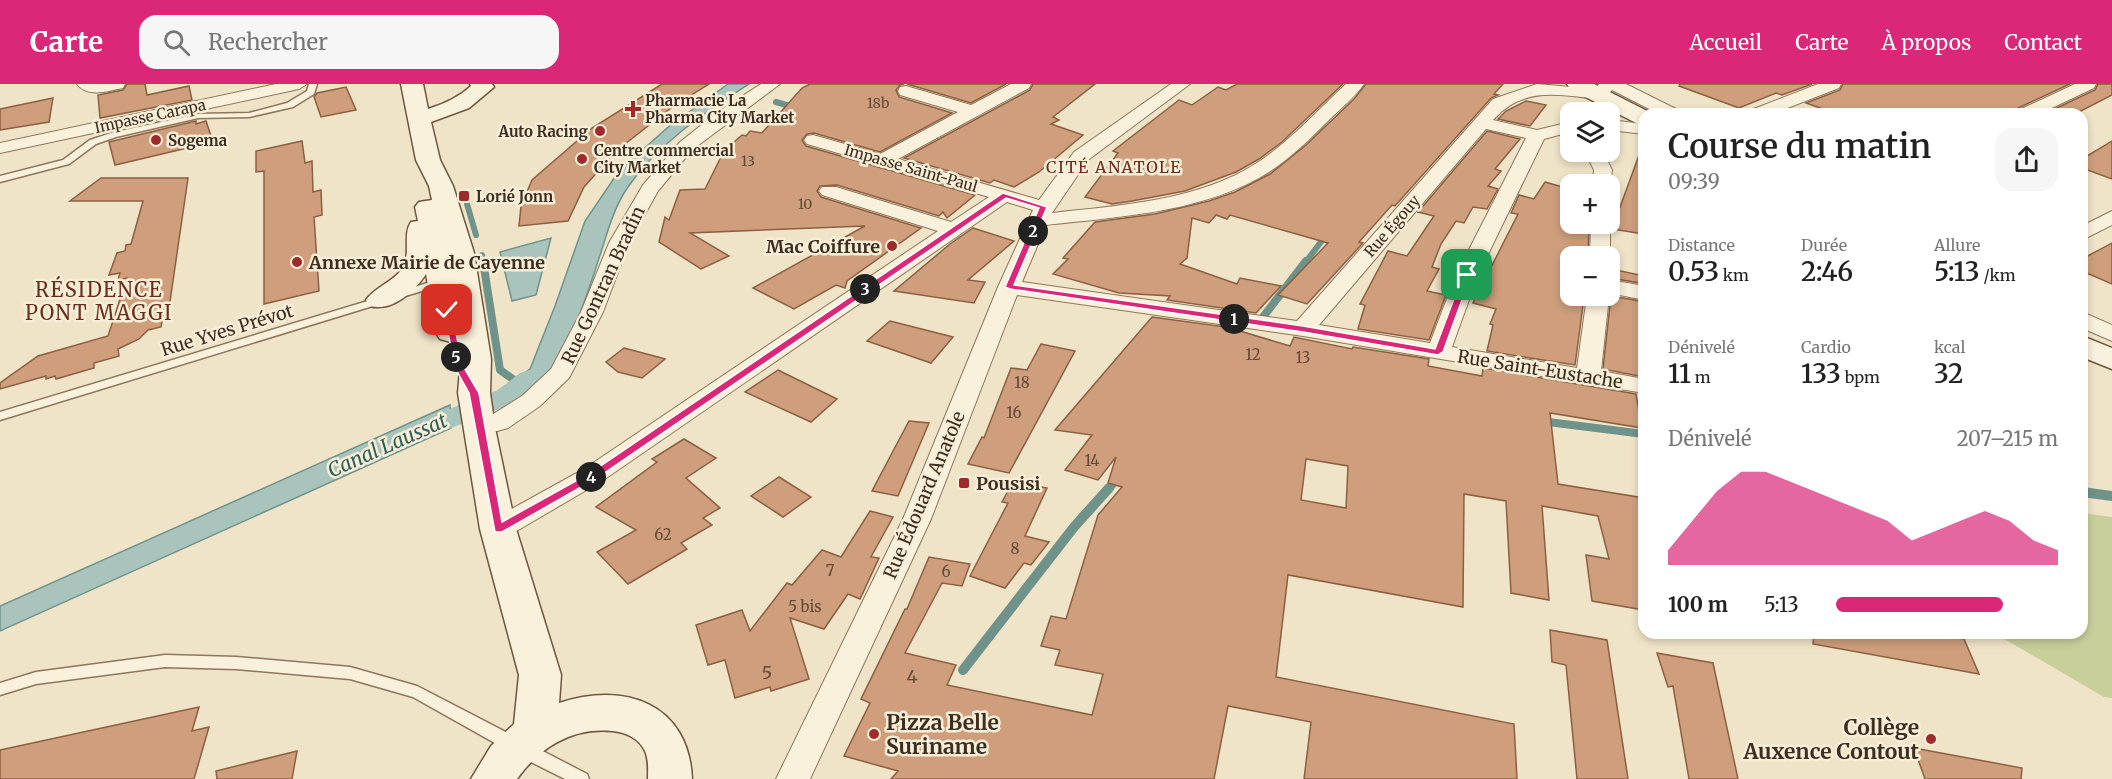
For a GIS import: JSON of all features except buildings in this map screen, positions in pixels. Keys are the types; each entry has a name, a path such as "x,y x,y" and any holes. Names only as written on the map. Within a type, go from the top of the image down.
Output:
{"main road":[{"path":"412,84 426,171 452,279 476,359 477,414 498,529 540,675 554,690 594,712"},
{"path":"419,118 453,109 471,99 483,87 481,84"},
{"path":"1578,84 1606,88 1622,118"},
{"path":"380,300 417,271 422,248 417,206 426,171"},
{"path":"452,279 447,310 458,366 477,414"},
{"path":"380,300 419,301 447,310"},
{"path":"2088,348 2112,360"},
{"path":"515,753 540,675"},
{"path":"515,753 564,719 594,712 623,713 647,723 664,739 672,762 670,779"}],"street":[{"path":"88,86 117,84"},
{"name":"Impasse Carapa","path":"0,148 299,84"},
{"name":"Rue Gontran Bradin","path":"477,414 500,422 531,401 561,373 592,312 619,243 650,189 686,146 724,116 772,84"},
{"path":"884,159 1023,84"},
{"name":"Rue Édouard Anatole","path":"793,779 917,519 1041,213 1081,156 1182,84"},
{"path":"1041,213 1149,207 1233,182 1271,162 1356,84"},
{"path":"1772,108 1833,84"},
{"path":"2038,108 2088,84"},
{"path":"1540,86 1560,107"},
{"name":"Rue Égouy","path":"1303,329 1499,103 1540,86 1606,88"},
{"path":"1606,88 1657,108"},
{"path":"906,91 973,111"},
{"path":"1622,118 1638,126"},
{"path":"1480,123 1537,135 1560,125"},
{"path":"1438,352 1467,275 1537,135"},
{"name":"Impasse Saint-Paul","path":"813,140 1005,195 1041,213"},
{"path":"829,191 952,230"},
{"path":"498,529 593,475 1005,195"},
{"path":"2088,230 2112,217"},
{"path":"2088,232 2112,239"},
{"name":"Rue Saint-Eustache","path":"1010,287 1303,329 1638,385"},
{"path":"1620,289 1638,292"},
{"path":"1588,377 1597,306"},
{"path":"2088,322 2112,334"}],"lane":[{"path":"0,179 66,162 93,142 114,135 198,116 241,116 290,105 311,92 313,84"},
{"name":"Rue Yves Prévot","path":"0,416 452,279"},
{"path":"0,689 36,678 165,661 236,663 350,673 417,692 515,753 581,779"}],"green space":[{"path":"2088,514 2112,517 2112,698 2104,697 2004,639 2088,639"}],"water":[{"path":"728,84 749,84 683,130 653,156 628,187 613,215 583,306 565,346 542,381 524,396 502,406 499,390 530,369 585,221 619,171 667,128"},
{"path":"551,238 536,295 512,301 500,252"},
{"path":"450,405 451,428 0,631 0,606"}],"waterway":[{"path":"776,102 797,108"},
{"path":"467,204 476,235"},
{"path":"1305,263 1327,234"},
{"path":"482,255 483,263"},
{"path":"483,261 500,370 521,385"},
{"path":"1263,317 1306,261"},
{"name":"Canal Laussat","path":"416,432 507,396 529,378"},
{"path":"1540,421 1638,433"},
{"path":"1108,490 1119,477"},
{"path":"963,670 1074,527 1109,488"},
{"path":"2088,493 2112,496"}],"place":[{"name":"Pharmacie La Pharma City Market","path":"633,109"},
{"name":"Auto Racing","path":"600,131"},
{"name":"Sogema","path":"156,140"},
{"name":"Centre commercial City Market","path":"582,159"},
{"name":"Lorié Jonn","path":"464,196"},
{"name":"Mac Coiffure","path":"892,246"},
{"name":"Annexe Mairie de Cayenne","path":"297,262"},
{"name":"Pousisi","path":"964,483"},
{"name":"Pizza Belle Suriname","path":"874,734"},
{"name":"Collège Auxence Contout","path":"1931,739"}],"district":[{"name":"CITÉ ANATOLE","path":"1114,167"},
{"name":"RÉSIDENCE PONT MAGGI","path":"99,300"}],"route":[{"path":"447,310 458,366 474,393 498,529 593,475 1005,195 1044,207 1010,287 1303,329 1438,352 1467,275"}]}
